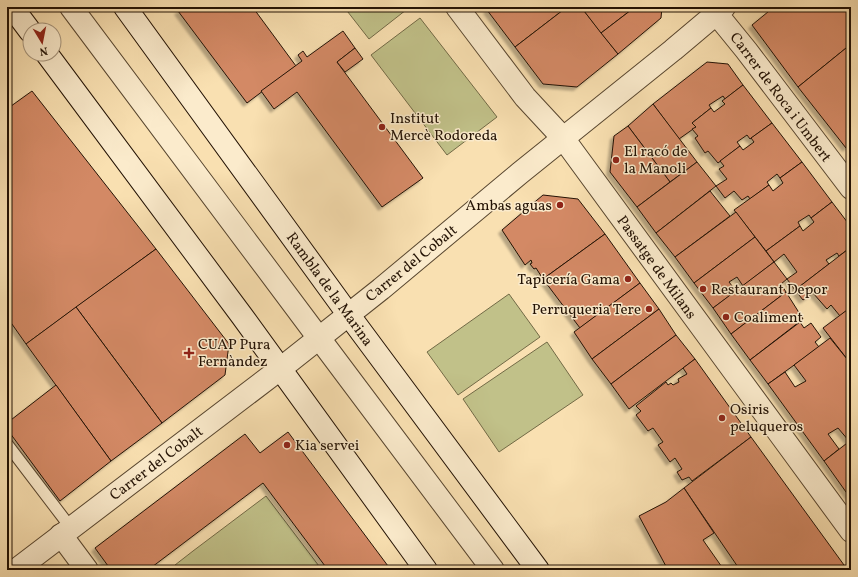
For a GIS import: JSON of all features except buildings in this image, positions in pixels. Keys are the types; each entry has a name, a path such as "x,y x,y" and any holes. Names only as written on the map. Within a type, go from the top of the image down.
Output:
{"street":[{"path":"12,7 23,22"},
{"path":"71,7 493,570"},
{"name":"Rambla de la Marina","path":"125,7 348,314 538,570"},
{"name":"Passatge de Milans","path":"456,7 525,97 563,138 851,531"},
{"name":"Carrer del Cobalt","path":"16,570 280,369 673,50 717,9"},
{"name":"Carrer de Roca i Umbert","path":"717,9 746,50 849,181"},
{"path":"53,62 280,369 426,570"},
{"path":"66,532 87,570"}],"lane":[{"path":"7,444 66,532"}],"green space":[{"path":"344,7 403,7 406,10 369,39"},
{"path":"420,18 497,117 447,155 371,55"},
{"path":"509,294 540,337 458,395 427,352"},
{"path":"547,342 583,395 499,452 463,399"},
{"path":"266,496 322,570 171,570 175,565"}],"place":[{"name":"Institut Mercè Rodoreda","path":"382,127"},
{"name":"El racó de la Manoli","path":"616,160"},
{"name":"Ambas aguas","path":"560,205"},
{"name":"Tapicería Gama","path":"628,279"},
{"name":"Restaurant Depor","path":"703,289"},
{"name":"Perruqueria Tere","path":"649,309"},
{"name":"Coaliment","path":"726,317"},
{"name":"CUAP Pura Fernàndez","path":"189,353"},
{"name":"Osiris peluqueros","path":"722,418"},
{"name":"Kia servei","path":"287,445"}]}
